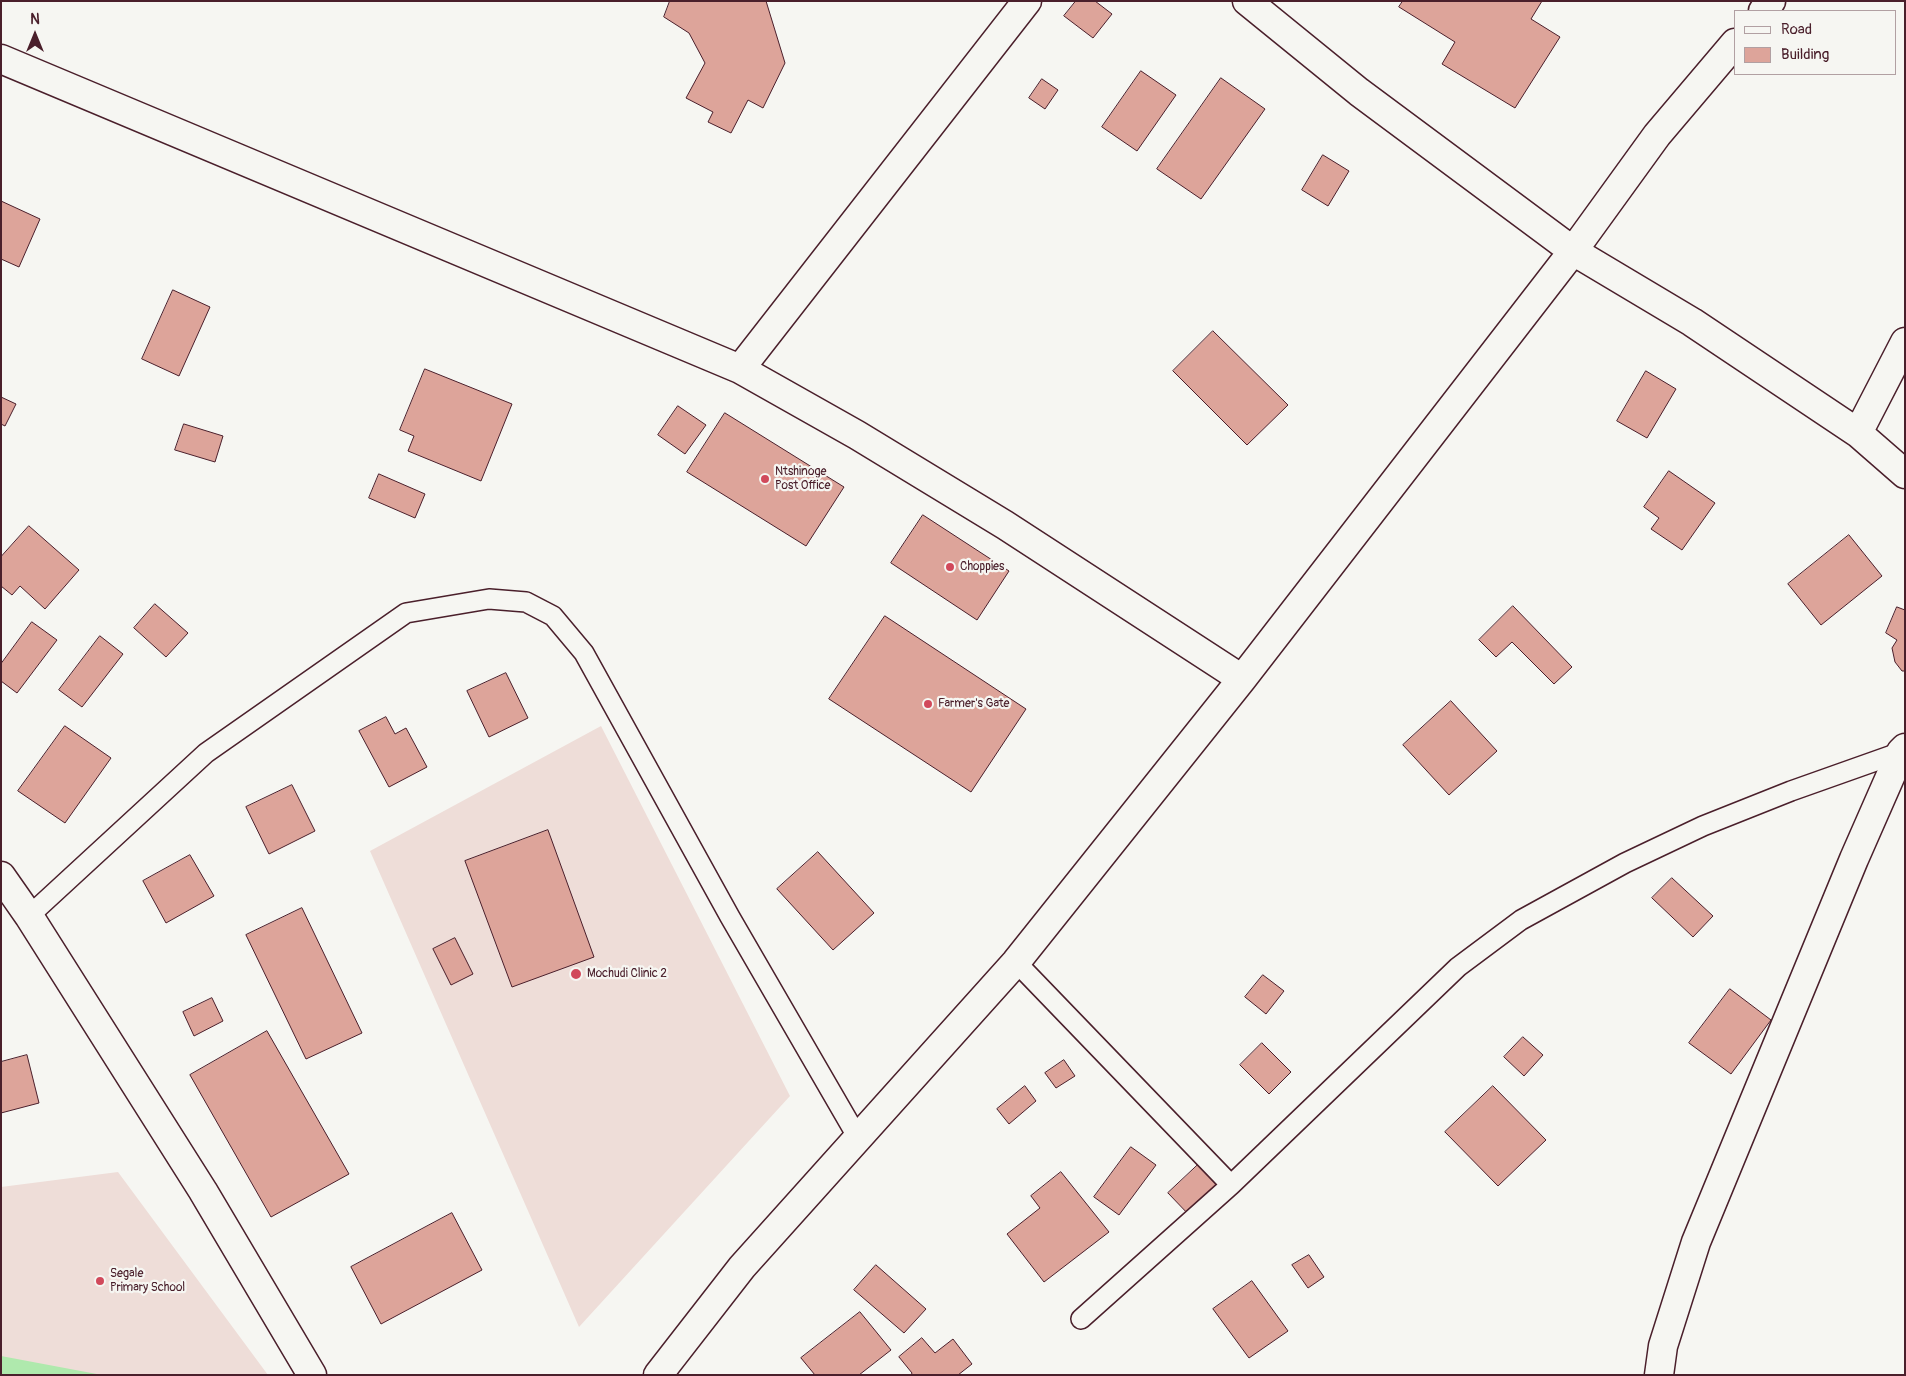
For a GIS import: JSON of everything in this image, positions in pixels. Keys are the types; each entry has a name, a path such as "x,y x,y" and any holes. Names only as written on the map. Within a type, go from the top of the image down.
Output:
{"street":[{"path":"740,369 1027,1"},
{"path":"1247,1 1359,92 1573,250 1692,322 1858,433 1905,474"},
{"path":"658,1375 742,1268 1016,962 1242,679 1573,250 1657,135 1734,44"},
{"path":"1,59 740,369 857,435 1005,525 1242,679"},
{"path":"1858,433 1905,342"},
{"path":"1659,1375 1663,1346 1696,1242 1854,859 1903,750"},
{"path":"1,876 29,916 203,1190 312,1375"}],"lane":[{"path":"29,916 206,753 406,613 489,599 526,602 553,616 584,653 730,917 858,1138"},
{"path":"1081,1318 1231,1185 1458,967 1520,920 1625,863 1703,826 1903,750"},
{"path":"1016,962 1231,1185"}],"shaded area":[{"name":"Mochudi Clinic 2","path":"601,726 790,1096 579,1327 370,851"},
{"name":"Segale Primary School","path":"118,1172 268,1375 1,1375 1,1187"}],"green space":[{"path":"1,1356 102,1375 1,1375"}],"building":[{"path":"670,1 766,1 785,63 763,108 748,100 731,133 708,122 713,112 686,98 705,63 689,33 664,17"},
{"path":"1076,1 1095,1 1112,14 1093,38 1064,16"},
{"path":"1403,1 1542,1 1531,19 1560,37 1515,108 1442,64 1455,42 1399,7"},
{"path":"1141,71 1176,95 1137,151 1102,127"},
{"path":"1221,78 1265,109 1201,199 1157,169"},
{"path":"1042,79 1058,90 1045,109 1029,98"},
{"path":"1323,155 1349,171 1328,206 1302,190"},
{"path":"1,201 40,219 19,267 1,259"},
{"path":"173,290 210,307 179,376 142,359"},
{"path":"1213,331 1288,405 1247,445 1173,371"},
{"path":"425,369 512,404 481,481 408,451 414,436 400,430"},
{"path":"1646,371 1676,389 1647,438 1617,421"},
{"path":"1,397 16,404 5,426 1,424"},
{"path":"678,406 706,425 685,454 658,435"},
{"name":"Ntshinoge Post Office","path":"725,413 844,487 806,546 687,472"},
{"path":"184,424 223,436 215,462 175,450"},
{"path":"1669,471 1715,503 1682,550 1651,529 1659,518 1644,507"},
{"path":"379,474 425,494 415,518 369,498"},
{"name":"Choppies","path":"923,515 1009,571 977,620 891,563"},
{"path":"29,526 79,570 45,609 20,586 12,595 1,586 1,557"},
{"path":"1849,535 1882,576 1821,625 1788,584"},
{"path":"155,604 188,633 166,657 134,628"},
{"path":"1513,606 1572,667 1554,684 1512,642 1496,657 1479,640"},
{"path":"1897,607 1905,610 1905,671 1902,671 1895,662 1892,648 1897,640 1886,633"},
{"name":"Farmer's Gate","path":"885,616 1026,709 971,792 829,699"},
{"path":"32,622 57,640 17,693 1,681 1,664"},
{"path":"100,636 123,654 82,707 59,690"},
{"path":"506,673 528,718 489,737 467,691"},
{"path":"1451,701 1497,751 1449,795 1403,745"},
{"path":"386,717 395,734 406,728 427,767 389,787 359,731"},
{"path":"65,726 111,758 65,823 18,791"},
{"path":"292,785 315,831 269,854 246,807"},
{"path":"548,830 594,957 512,987 465,861"},
{"path":"818,852 874,913 833,950 777,889"},
{"path":"190,855 214,896 166,923 143,881"},
{"path":"1672,878 1713,916 1693,937 1652,898"},
{"path":"302,908 362,1033 306,1059 246,935"},
{"path":"455,938 473,974 451,985 433,949"},
{"path":"1263,975 1284,991 1266,1014 1245,997"},
{"path":"1730,989 1771,1020 1731,1074 1689,1043"},
{"path":"212,998 223,1021 194,1036 183,1012"},
{"path":"267,1031 349,1174 271,1217 190,1075"},
{"path":"1523,1037 1543,1055 1524,1076 1504,1057"},
{"path":"1262,1043 1291,1072 1269,1094 1240,1065"},
{"path":"27,1055 39,1103 1,1113 1,1062"},
{"path":"1064,1060 1075,1076 1056,1088 1045,1073"},
{"path":"1025,1086 1036,1101 1009,1124 997,1109"},
{"path":"1493,1086 1546,1140 1498,1186 1445,1132"},
{"path":"1131,1147 1156,1165 1119,1215 1094,1197"},
{"path":"1201,1162 1224,1186 1191,1217 1168,1193"},
{"path":"1061,1172 1109,1232 1044,1282 1007,1234 1040,1208 1031,1196"},
{"path":"452,1213 482,1270 381,1324 351,1267"},
{"path":"1309,1255 1324,1277 1308,1288 1292,1265"},
{"path":"876,1265 926,1309 904,1333 854,1290"},
{"path":"1252,1281 1288,1331 1249,1358 1213,1309"},
{"path":"860,1312 891,1350 859,1375 815,1375 801,1358"},
{"path":"922,1338 935,1353 953,1339 972,1364 958,1375 911,1375 912,1373 899,1357"}],"place":[{"name":"Ntshinoge Post Office","path":"765,479"},
{"name":"Choppies","path":"950,567"},
{"name":"Farmer's Gate","path":"928,704"},
{"name":"Mochudi Clinic 2","path":"576,974"},
{"name":"Segale Primary School","path":"100,1281"}]}
